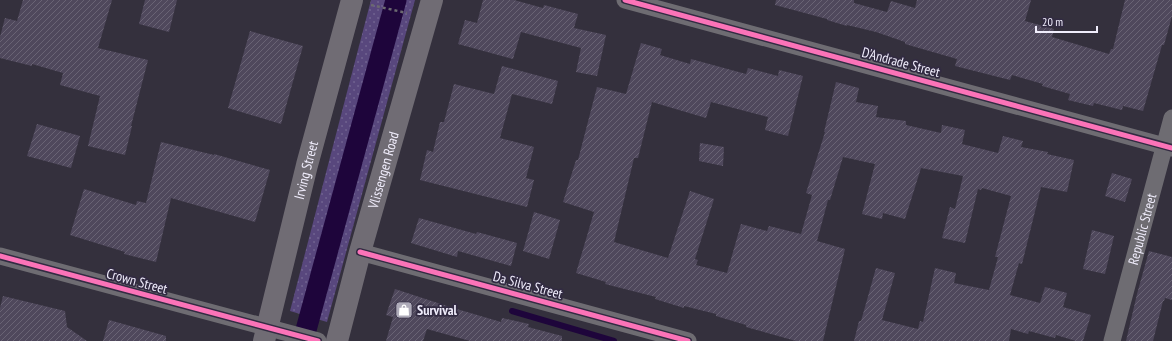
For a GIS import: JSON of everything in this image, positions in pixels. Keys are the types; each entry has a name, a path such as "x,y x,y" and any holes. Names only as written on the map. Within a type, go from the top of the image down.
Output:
{"main road":[{"name":"Vlissengen Road","path":"338,341 360,252 432,0"},
{"name":"Irving Street","path":"271,333 307,165 358,2"}],"street":[{"name":"D'Andrade Street","path":"624,0 1168,147"},
{"name":"Republic Street","path":"1112,341 1168,147 1172,118"},
{"name":"Da Silva Street","path":"360,252 688,341"},
{"name":"Crown Street","path":"0,256 271,333 317,341"}],"path":[{"path":"358,2 414,14"}],"shaded area":[{"path":"371,0 415,0 327,322 290,311"}],"building":[{"path":"23,0 112,0 98,48 148,60 125,155 88,146 100,96 60,85 63,73 32,64 32,66 0,58 0,37 5,18 17,21"},
{"path":"145,0 177,0 169,32 139,24"},
{"path":"483,0 514,0 543,8 544,5 578,14 574,28 606,35 597,76 576,72 581,48 521,32 513,59 458,44 465,20 477,23"},
{"path":"776,0 854,0 854,3 887,12 891,1 915,8 917,0 1031,0 1025,21 1054,29 1052,37 1109,54 1111,49 1113,49 1125,0 1172,0 1172,16 1143,111 1123,106 1122,110 1094,103 1093,106 1068,100 1070,94 1012,75 1010,80 955,66 957,59 905,44 905,42 876,32 847,26 775,5"},
{"path":"250,31 303,46 281,124 228,108"},
{"path":"641,43 662,49 660,55 690,64 691,59 746,74 748,68 778,76 779,70 803,76 788,136 765,130 768,117 711,102 706,118 652,102 638,158 634,158 614,242 668,258 690,191 714,199 695,259 698,260 696,265 727,273 741,224 767,231 769,226 801,234 812,195 806,193 825,132 836,82 859,88 856,102 878,106 876,117 906,121 906,125 941,133 942,125 965,130 962,144 998,153 1003,136 1023,141 1021,147 1048,152 1047,154 1074,160 1067,192 1041,187 1022,264 1019,263 1010,295 1040,303 1045,287 1067,293 1063,307 1091,315 1083,341 1076,341 1056,335 1055,338 1029,331 1028,334 1011,329 1009,341 854,341 876,268 895,273 882,320 918,329 920,321 923,322 935,268 956,273 954,283 989,290 998,257 995,257 1011,196 982,188 981,190 978,189 965,243 942,238 950,207 955,209 963,176 921,168 905,219 883,213 882,219 862,214 875,164 843,157 830,200 828,200 817,241 845,249 823,341 796,341 746,327 746,325 716,316 716,314 684,306 684,308 655,299 656,297 605,284 606,282 576,273 594,212 563,202 576,160 578,160 597,87 626,94"},
{"path":"502,66 558,81 552,104 512,94 500,138 534,147 526,178 534,180 527,207 420,180 427,150 433,152 440,122 444,122 454,84 494,94"},
{"path":"37,124 80,136 71,168 27,156"},
{"path":"161,142 214,154 270,170 255,222 171,198 156,262 124,254 125,252 70,235 84,189 136,205 137,201 146,203"},
{"path":"700,143 724,147 723,166 699,161"},
{"path":"1112,173 1132,179 1125,202 1105,196"},
{"path":"534,212 560,220 549,259 523,251"},
{"path":"419,218 476,234 477,232 517,243 511,266 458,251 457,257 411,243"},
{"path":"1092,230 1114,236 1105,274 1083,269"},
{"path":"1149,251 1172,257 1172,300 1165,298 1163,301 1153,341 1126,341 1137,294"},
{"path":"395,289 501,322 502,318 529,324 528,327 562,336 562,341 470,341 427,329 423,341 386,341 393,317 386,315"},
{"path":"3,296 65,311 67,327 87,341 0,341 0,308"},
{"path":"109,320 166,336 166,341 103,341"}],"waterway":[{"path":"303,341 396,0"},
{"path":"512,311 614,341"}],"cycle path":[{"path":"625,0 1172,148"},
{"path":"360,252 688,341"},
{"path":"0,256 318,341"}],"place":[{"name":"Survival","path":"404,310"}]}
